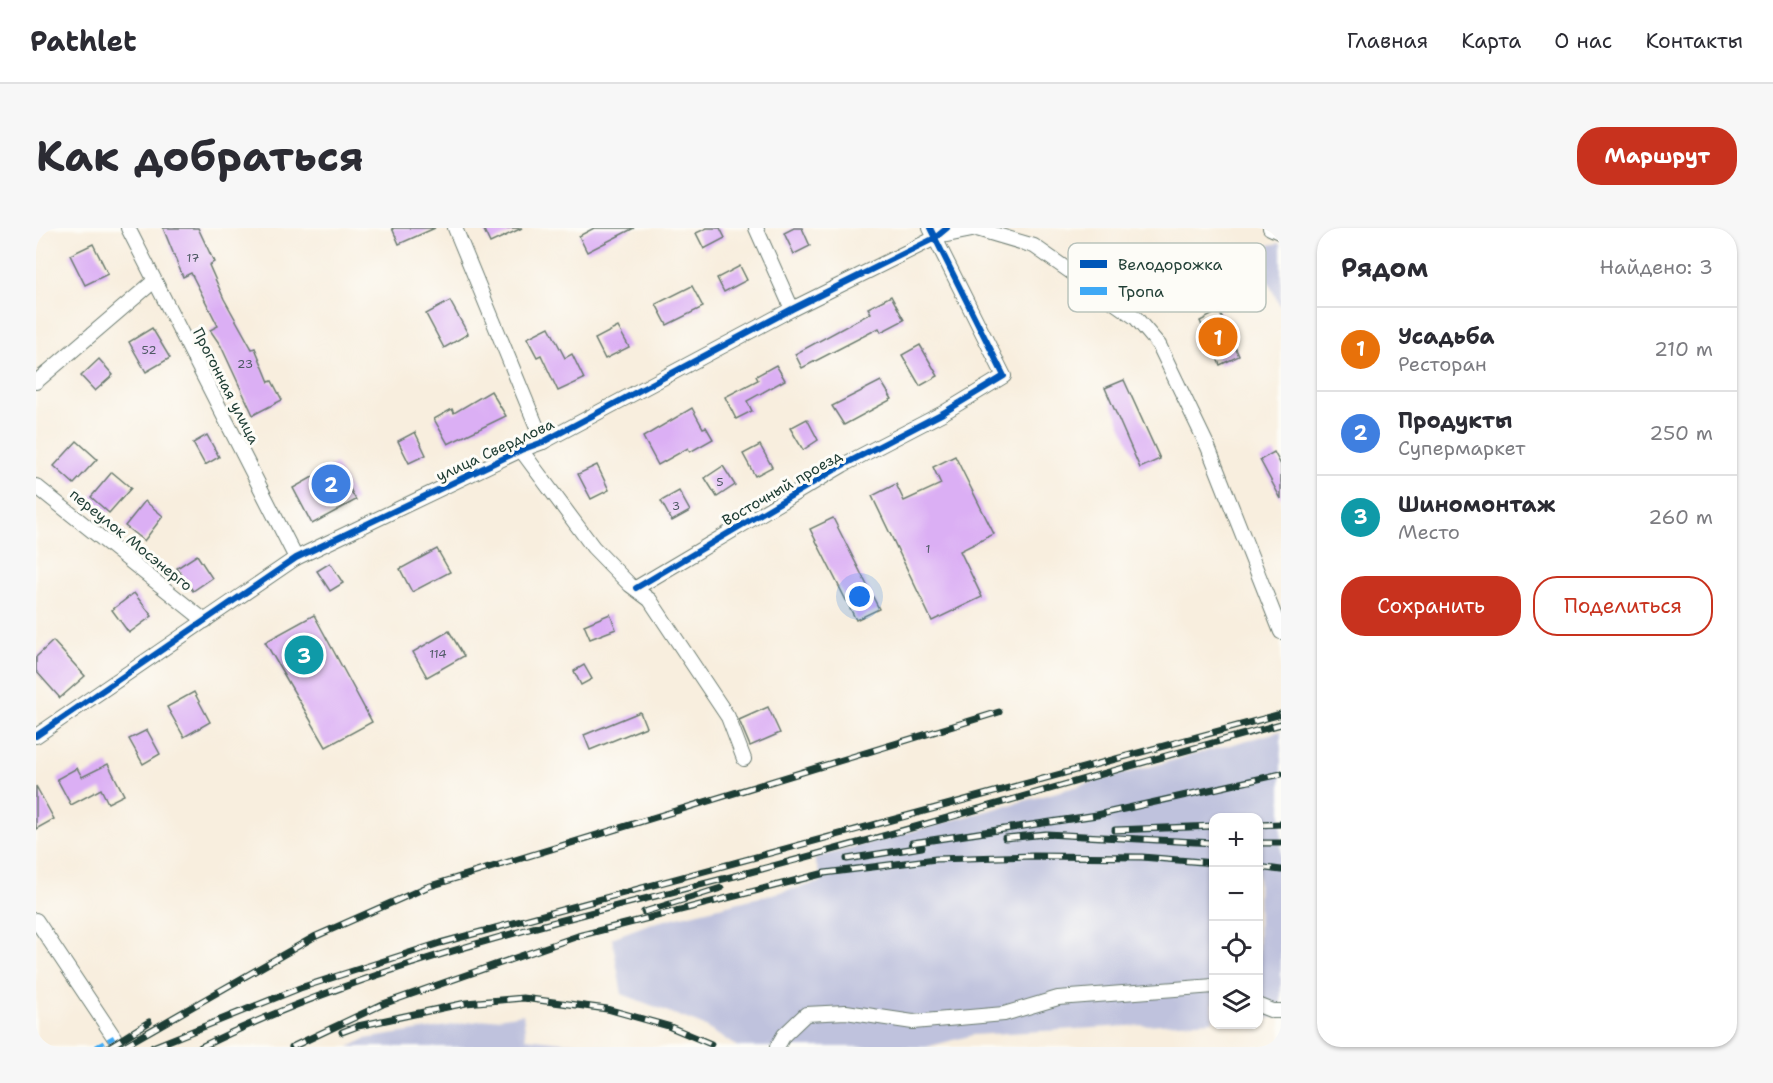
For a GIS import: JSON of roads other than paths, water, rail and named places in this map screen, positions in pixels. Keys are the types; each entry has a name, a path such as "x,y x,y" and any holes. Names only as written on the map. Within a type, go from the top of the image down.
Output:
{"street":[{"name":"Прогонная улица","path":"128,228 153,282 296,558"},
{"path":"455,228 543,442"},
{"path":"756,228 792,309"},
{"name":"улица Свердлова","path":"36,736 296,558 521,450 543,442 932,233 947,228"},
{"path":"1270,228 1281,233"},
{"path":"932,233 977,229 1034,246 1068,270"},
{"name":"Восточный проезд","path":"636,588 843,465 943,413 1004,376 932,233"},
{"path":"36,381 153,282"},
{"path":"1128,312 1136,318 1159,345 1208,447 1281,632"},
{"path":"521,450 593,547 650,600 728,717 744,759"},
{"name":"переулок Мосэнерго","path":"36,486 205,621"},
{"path":"36,920 114,1037"},
{"path":"777,1047 784,1035 806,1014 846,1012 913,1022 1004,1014 1059,998 1209,986"},
{"path":"1263,1007 1281,1011"}],"railway":[{"path":"122,1047 314,937 427,887 999,712"},
{"path":"153,1047 300,988 440,943 1281,714"},
{"path":"201,1047 268,1016 406,965 548,924 762,869 1281,724"},
{"path":"912,843 1097,815 1281,774"},
{"path":"1263,825 1281,824"},
{"path":"1115,830 1209,826"},
{"path":"1005,838 1046,834 1209,843"},
{"path":"1263,843 1281,843"},
{"path":"847,859 922,847"},
{"path":"292,1047 383,1004 578,936 825,873 936,859 1034,856 1142,857 1209,863"},
{"path":"1263,868 1281,870"},
{"path":"644,912 721,888"},
{"path":"342,1032 358,1026 466,1003 523,998 607,1009 668,1026 711,1044"},
{"path":"109,1047 149,1022"}],"place":[{"name":"Усадьба","path":"1218,337"},
{"name":"Продукты","path":"331,484"},
{"name":"Шиномонтаж","path":"304,655"}]}
